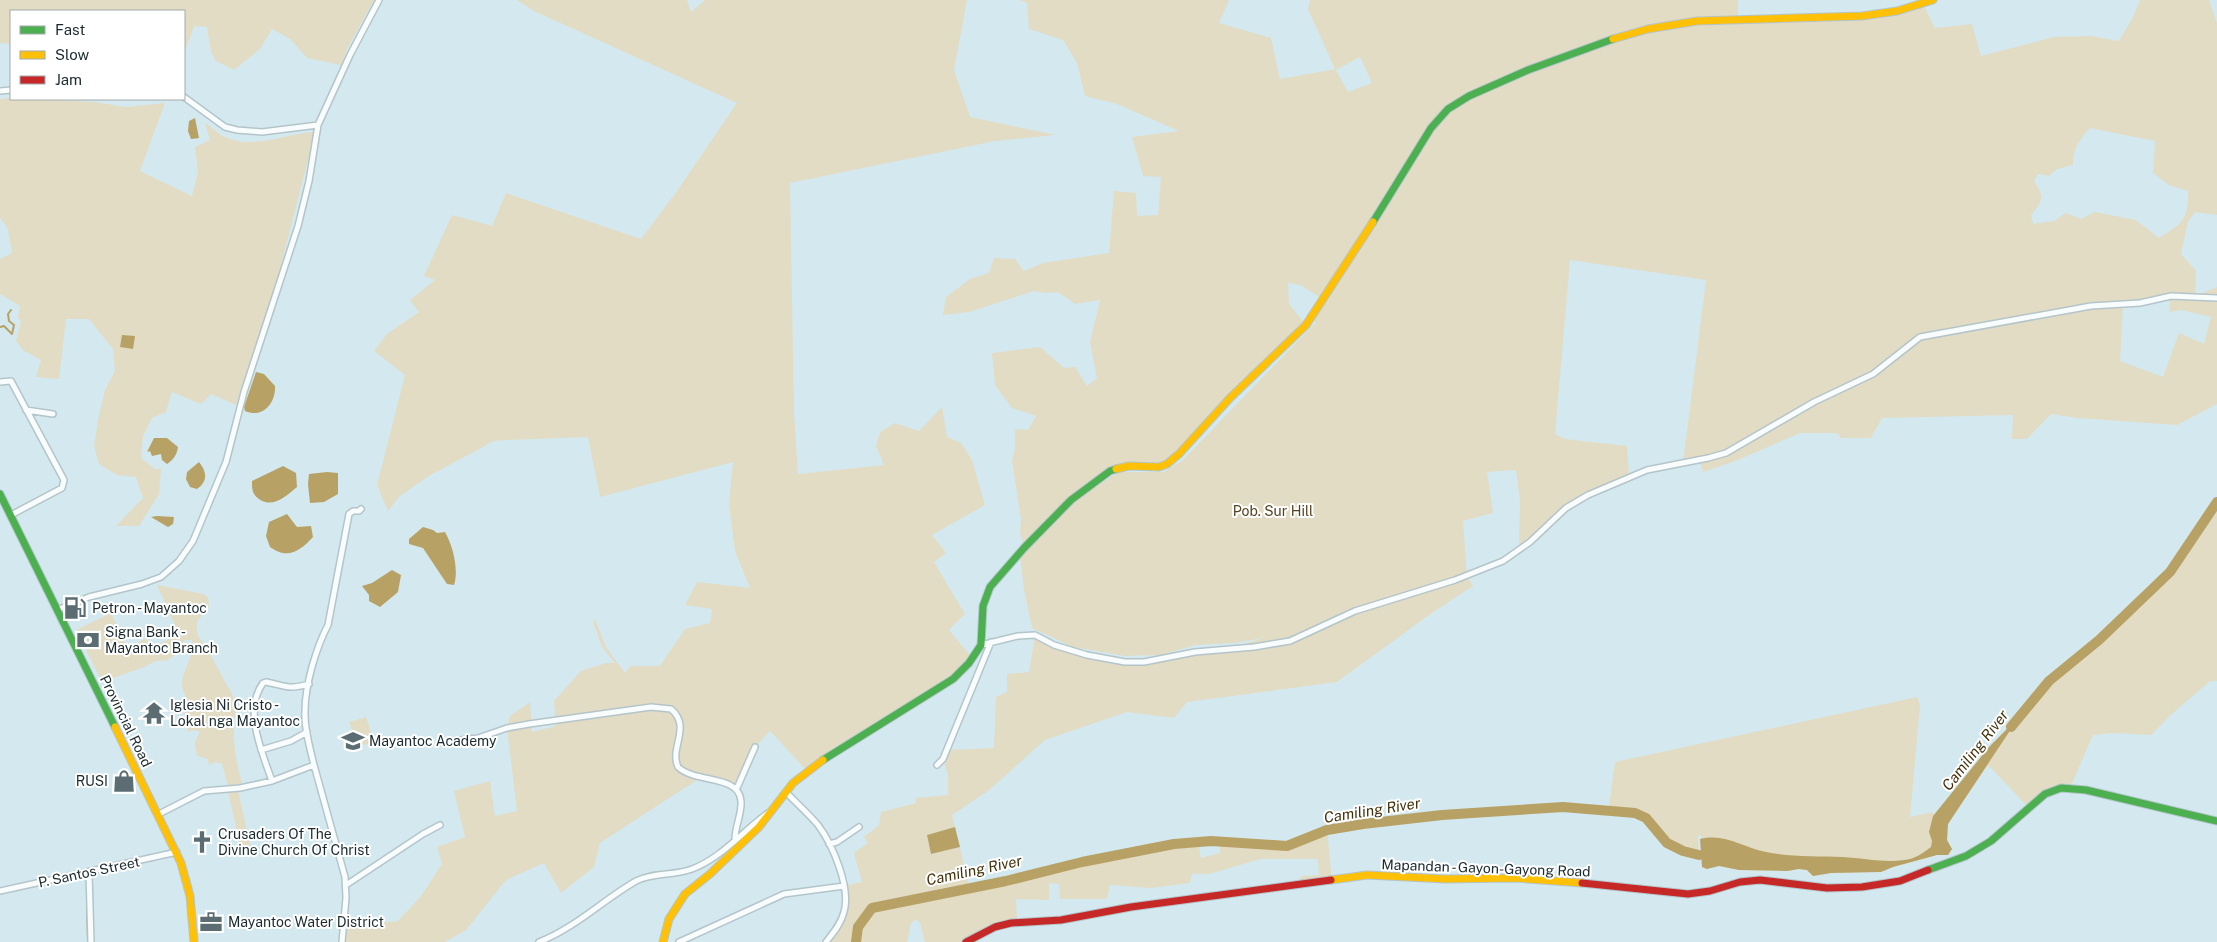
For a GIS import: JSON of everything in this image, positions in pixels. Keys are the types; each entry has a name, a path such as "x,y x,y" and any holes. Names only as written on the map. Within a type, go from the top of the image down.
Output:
{"main road":[{"path":"663,942 670,919 685,894 710,874 759,827 786,792 812,767 868,730 953,679 976,656 981,644 983,606 990,587 1024,548 1071,500 1110,471 1129,466 1159,467 1167,464 1179,454 1230,398 1306,324 1324,299 1424,141 1433,123 1451,104 1559,58 1629,35 1673,24 1726,19 1841,18 1887,13 1933,0"},
{"name":"Provincial Road","path":"0,494 177,852 188,884 194,942"},
{"name":"Mapandan - Gayon-Gayong Road","path":"966,942 995,927 1011,923 1061,920 1131,907 1367,875 1445,880 1515,878 1565,881 1688,894 1710,891 1740,882 1760,880 1827,888 1862,888 1900,880 1966,856 1991,841 2045,794 2060,788 2086,790 2217,821"}],"street":[{"path":"57,610 82,600 161,577 179,561 193,541 226,462 244,392 298,226 310,181 318,125 350,55 379,0"},
{"path":"185,98 225,127 237,130 262,132 318,125"},
{"path":"981,644 1035,635 1070,650 1101,659 1144,662 1195,652 1254,647 1290,641 1355,611 1455,580 1503,561 1530,542 1566,508 1588,496 1647,470 1726,453 1814,402 1873,374 1920,337 2091,306 2140,303 2169,296 2217,298"},
{"path":"0,382 11,381 64,480 62,488 11,515"},
{"path":"26,410 53,414"},
{"path":"342,942 346,885 314,765 304,711 320,642 328,625 349,514 361,509"},
{"path":"937,765 943,759 991,642"},
{"path":"272,781 261,750 254,717 259,689 264,682 288,688 309,684"},
{"path":"452,741 478,738 507,728 529,724 651,707 671,709 679,718 680,740 675,755 678,767 690,776 727,783 737,788 740,794 741,807 735,839"},
{"path":"261,750 291,741 307,732"},
{"path":"737,788 755,747"},
{"path":"159,814 204,791 240,788 272,781 314,765"},
{"path":"786,792 816,823 829,844 844,886 844,914 826,942"},
{"path":"540,942 564,931 636,881 654,875 679,873 693,869 711,859 771,810"},
{"path":"346,885 423,834 440,825"},
{"path":"829,844 837,842 859,827"},
{"name":"P. Santos Street","path":"0,891 89,873 177,852"},
{"path":"89,873 91,942"},
{"path":"679,942 784,894 844,886"}],"green space":[{"path":"0,0 374,0 347,49 341,65 307,58 290,39 272,29 260,49 234,70 216,61 211,52 207,27 194,26 185,51 185,10 10,10 10,44 0,43"},
{"path":"517,0 687,0 691,12 705,0 967,0 954,70 970,117 1056,135 995,141 790,183 794,412 798,474 884,465 876,446 880,432 895,423 919,431 942,407 947,437 961,443 972,460 985,505 932,535 946,553 934,562 965,614 949,630 973,659 965,668 807,771 770,731 755,747 737,788 700,778 600,843 594,867 561,893 544,863 506,880 466,930 445,942 342,942 344,923 364,925 398,921 421,896 442,864 437,847 465,837 454,791 490,781 495,816 517,811 507,728 510,716 530,702 532,732 556,726 554,701 581,671 606,663 615,663 602,647 593,622 595,619 606,647 625,673 630,666 660,666 685,629 710,623 712,609 685,605 697,582 750,588 735,551 729,504 733,462 600,497 588,437 506,440 494,441 429,476 400,496 388,511 377,485 405,375 374,351 387,334 419,312 410,300 435,280 424,276 452,215 492,226 506,193 641,239 677,191 737,103 534,11"},
{"name":"Pob. Sur Hill","path":"1019,0 1229,0 1219,23 1271,38 1280,79 1335,69 1308,9 1310,0 1738,0 1738,19 1655,29 1754,19 1835,19 1924,6 1935,28 1972,24 1981,56 2054,37 2091,36 2119,41 2132,19 2140,0 2209,0 2217,23 2217,215 2195,212 2188,222 2181,254 2196,271 2195,296 2217,287 2217,404 2177,425 2078,418 2051,414 2027,439 2012,439 2013,415 1882,418 1871,438 1841,438 1837,433 1800,433 1733,462 1703,472 1699,459 1683,463 1706,280 1570,260 1555,434 1565,439 1627,446 1629,477 1581,499 1519,551 1520,501 1516,470 1487,472 1493,513 1463,521 1467,575 1473,586 1429,615 1337,682 1187,702 1174,718 1127,712 1045,740 988,791 952,815 955,827 927,835 931,854 960,847 969,888 1169,845 1198,842 1201,858 1220,853 1220,841 1287,846 1327,830 1332,880 1298,884 1301,876 1319,875 1318,859 1261,859 1209,874 1192,874 1190,883 1151,888 1110,885 1107,899 1060,899 1059,884 1049,883 1049,900 1016,899 1017,923 996,926 966,942 925,942 920,923 916,919 911,923 907,942 826,942 844,914 844,886 862,882 854,853 868,843 864,837 879,825 881,812 916,803 915,798 948,795 948,775 944,762 948,750 994,748 996,697 1007,692 1007,674 1029,672 1035,635 1070,650 1125,662 1224,650 1263,638 1234,643 1195,645 1161,655 1125,656 1073,647 1032,628 1024,590 1020,555 1085,493 1119,472 1163,472 1182,461 1315,323 1314,312 1323,299 1300,285 1288,283 1289,304 1306,325 1165,465 1129,466 1093,482 1024,548 1020,532 1021,519 1012,461 1015,449 1015,429 1028,430 1036,416 1012,408 995,385 992,353 1040,347 1064,368 1075,367 1087,386 1097,378 1090,342 1100,300 1075,304 1058,292 1045,293 1034,291 969,312 943,315 946,297 970,279 989,273 994,258 1015,259 1024,271 1043,263 1109,253 1114,191 1136,193 1137,216 1158,215 1161,177 1143,176 1132,137 1179,131 1117,104 1085,96 1077,63 1063,40 1029,29 1027,3","holes":["1360,57 1372,83 1348,92 1336,70","2090,128 2155,141 2153,173 2169,185 2188,191 2187,208 2179,224 2159,238 2136,220 2095,212 2081,219 2066,213 2054,221 2033,224 2031,215 2041,199 2040,191 2034,181 2038,174 2049,176 2057,169 2073,165 2075,150","2171,297 2169,312 2181,310 2211,317 2204,344 2179,333 2163,377 2120,361 2123,305"]},
{"path":"0,99 94,102 126,107 165,103 140,171 192,196 198,172 195,147 210,140 205,122 223,136 246,142 257,142 315,132 267,320 236,405 211,394 201,404 172,392 166,412 152,418 143,436 141,458 155,469 161,469 159,494 139,526 116,526 143,498 136,477 117,475 99,464 94,446 105,390 115,371 113,349 89,319 66,319 59,379 36,377 41,360 23,350 16,341 21,322 18,317 20,306 0,294 0,259 12,253 8,229 0,218"},
{"path":"2217,502 2217,681 2210,681 2151,735 2114,733 2093,735 2070,788 2059,788 2028,807 1988,765 1948,824 1947,840 1952,849 1948,855 1937,855 1881,872 1831,873 1813,876 1807,870 1799,869 1787,871 1739,870 1719,866 1704,869 1702,867 1701,835 1698,836 1699,855 1685,852 1667,843 1646,818 1635,813 1563,807 1609,806 1615,762 1917,697 1920,705 1910,817 1932,812 1934,816 1989,747 2020,717 2049,681 2099,640 2171,569"},
{"path":"157,585 203,594 208,597 209,608 197,621 197,631 238,705 235,713 234,733 236,755 242,783 228,786 222,764 216,762 209,765 208,759 197,756 195,742 200,732 195,730 188,732 184,713 192,708 182,686 182,680 192,653 192,640 184,640 180,651 168,660 155,661 147,666 102,682 76,630 111,613 128,648 146,638 151,648 179,634"},
{"path":"366,717 374,742 357,747 349,722"},
{"path":"238,790 251,849 241,849 228,792"}],"shaded area":[{"path":"195,118 199,138 191,139 188,131 189,121"},
{"path":"122,335 135,336 133,349 120,347"},
{"path":"256,372 264,374 275,386 275,392 267,408 257,413 251,413 245,411 244,407"},
{"path":"154,438 167,438 178,447 174,457 167,464 162,460 161,454 152,456 150,451 147,452"},
{"path":"199,462 204,469 205,480 197,489 190,487 186,479 187,472"},
{"path":"283,466 296,473 297,487 274,502 264,502 259,499 253,491 252,481"},
{"path":"338,473 338,494 324,502 310,503 309,474"},
{"path":"287,514 297,527 311,526 313,537 298,550 282,553 270,547 266,536 269,522"},
{"path":"151,517 174,517 173,524 168,527"},
{"path":"423,527 437,533 445,532 454,558 456,572 454,585 447,584 423,548 409,544 409,539"},
{"path":"392,570 401,575 398,592 380,607 369,601 369,595 362,586 372,583"},
{"path":"2019,717 1948,824 1947,840 1952,849 1948,855 1937,855 1881,872 1831,873 1813,876 1807,870 1799,869 1787,871 1739,870 1719,866 1707,869 1702,867 1700,839 1709,838 1726,839 1757,850 1785,855 1889,861 1915,857 1931,847 1932,841 1929,832 1933,816 1989,747"},
{"path":"955,827 960,847 931,854 927,835"}],"waterway":[{"path":"0,327 4,326 12,334 14,325 9,321 8,314 11,310"},
{"name":"Camiling River","path":"2011,727 2049,681 2099,640 2170,572 2217,502"},
{"name":"Camiling River","path":"856,942 858,927 872,908 1006,881 1082,862 1174,844 1211,841 1287,846 1327,830 1442,815 1563,807 1635,813 1646,818 1667,843 1683,851 1699,855"},
{"path":"57,882 87,877"},
{"path":"87,902 88,942"}],"traffic: fast":[{"path":"1373,222 1431,128 1448,109 1469,96 1528,70 1613,39"},
{"path":"823,760 953,679 969,663 981,645 983,606 990,587 1024,548 1071,500 1110,471 1116,469"},
{"path":"0,494 115,727"},
{"path":"1928,870 1966,856 1991,841 2045,794 2061,788 2086,790 2217,821"}],"traffic: slow":[{"path":"1613,39 1648,29 1697,21 1862,16 1897,11 1933,0"},
{"path":"1116,469 1129,466 1159,467 1167,464 1179,454 1230,398 1306,325 1373,222"},
{"path":"115,727 181,863 190,896 194,942"},
{"path":"663,942 669,919 685,894 710,874 759,827 793,783 823,760"},
{"path":"1331,880 1367,875 1445,879 1515,878 1582,883"}],"traffic: jam":[{"path":"1582,883 1688,894 1710,891 1740,882 1760,880 1827,888 1862,887 1900,881 1928,870"},
{"path":"966,942 995,927 1011,923 1061,920 1131,907 1331,880"}],"place":[{"name":"Petron - Mayantoc","path":"75,608"},
{"name":"Signa Bank - Mayantoc Branch","path":"88,640"},
{"name":"Iglesia Ni Cristo - Lokal nga Mayantoc","path":"154,713"},
{"name":"Mayantoc Academy","path":"353,741"},
{"name":"RUSI","path":"124,781"},
{"name":"Crusaders Of The Divine Church Of Christ","path":"202,842"},
{"name":"Mayantoc Water District","path":"211,922"}]}
